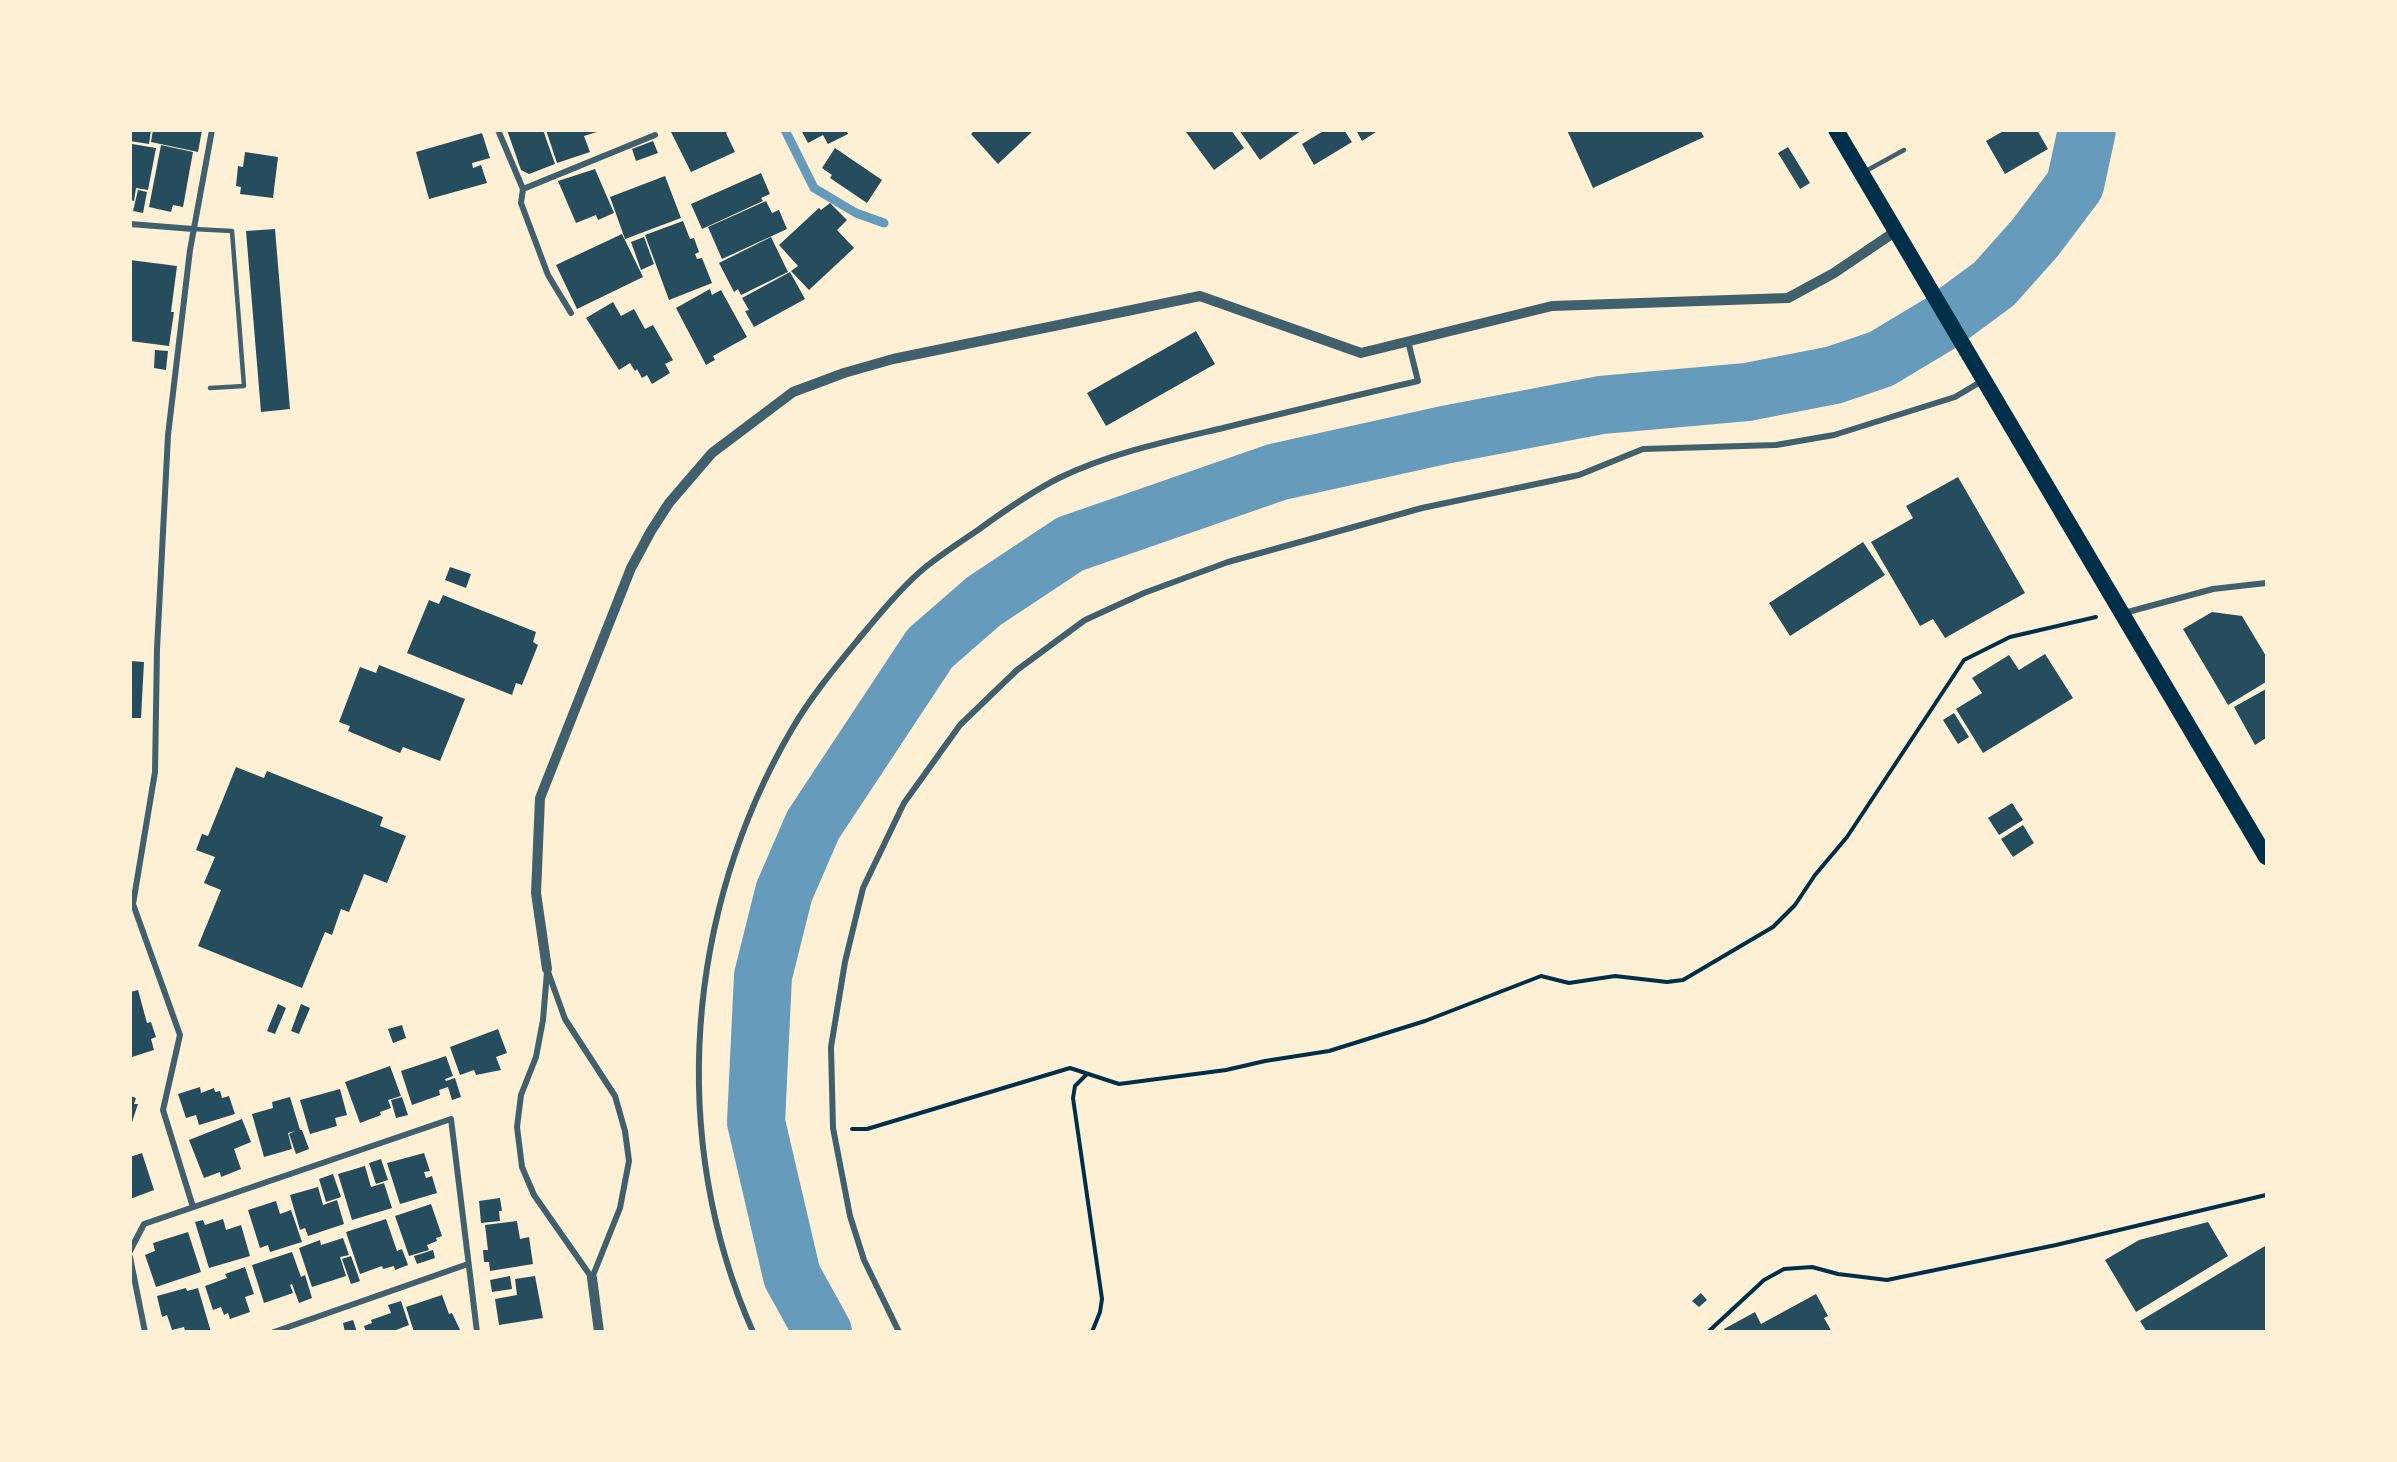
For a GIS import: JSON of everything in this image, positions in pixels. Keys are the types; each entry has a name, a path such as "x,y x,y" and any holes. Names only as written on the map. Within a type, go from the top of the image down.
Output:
{"highway":[{"path":"1836,130 2266,857"}],"street":[{"path":"193,1207 164,1110 180,1035 134,904 155,772 157,649 168,435 193,228 212,130"},
{"path":"498,130 523,189 521,203 548,275 571,313"},
{"path":"523,189 655,135"},
{"path":"130,224 193,228"},
{"path":"592,1278 620,1208 629,1161 625,1131 615,1096 565,1019 547,969 536,893 540,798 631,568 669,503 712,453 793,392 844,373 883,362 1200,296 1361,353 1552,306 1788,298 1834,273 1896,231"},
{"path":"753,1332 743,1310 708,1187 701,1133 698,1074 701,1005 710,947 724,884 765,780 793,727 833,669 894,597 923,569 1002,512 1058,479 1107,458 1171,440 1418,381 1408,342"},
{"path":"899,1332 864,1260 850,1216 833,1128 831,1047 845,962 862,888 904,803 960,725 1017,670 1085,620 1144,592 1228,562 1422,508 1579,475 1643,448 1776,445 1834,435 1955,397 1979,374"},
{"path":"2123,613 2213,589 2266,583"},
{"path":"547,969 543,1020 536,1057 521,1095 517,1127 522,1167 534,1195 592,1278 599,1332"},
{"path":"130,1251 144,1224 451,1119 477,1332"},
{"path":"130,1257 145,1332"},
{"path":"274,1332 468,1264"}],"lane":[{"path":"1862,173 1904,150"},
{"path":"193,228 232,231 244,386 210,388"}],"path":[{"path":"833,1128 867,1129 1070,1068 1119,1084 1226,1070 1329,1051 1425,1021 1541,976 1569,983 1616,976 1666,982 1683,980 1773,927 1794,905 1815,875 1847,837 1964,660 2010,637 2084,618 2123,613"},
{"path":"1087,1074 1075,1086 1072,1098 1102,1299 1100,1312 1092,1332"},
{"path":"1708,1332 1764,1280 1784,1269 1812,1267 1838,1274 1887,1280 2056,1245 2266,1195"}],"building":[{"path":"130,130 151,130 149,144 130,141"},
{"path":"153,130 202,130 198,152 151,142"},
{"path":"507,130 543,130 555,164 529,174 521,170"},
{"path":"546,130 600,131 584,136 590,152 557,163"},
{"path":"670,130 731,130 726,133 735,152 691,172"},
{"path":"801,130 846,130 848,134 828,144 823,135 808,143"},
{"path":"975,130 1034,130 998,164 971,134"},
{"path":"1187,130 1231,130 1244,148 1214,170 1186,132"},
{"path":"1239,130 1302,130 1260,160"},
{"path":"1325,130 1344,130 1352,142 1314,165 1302,144"},
{"path":"1356,130 1379,130 1362,141"},
{"path":"1567,130 1700,130 1704,137 1593,188"},
{"path":"2005,130 2037,130 2048,149 2005,174 1986,141"},
{"path":"482,133 490,158 472,163 473,168 481,165 487,183 429,199 416,152"},
{"path":"653,141 658,153 636,161 632,149"},
{"path":"132,144 156,148 148,190 136,188 134,201 130,200"},
{"path":"161,145 193,152 183,207 173,205 171,212 149,207"},
{"path":"1788,147 1810,183 1800,189 1778,153"},
{"path":"835,148 882,180 867,203 830,178 832,175 822,168"},
{"path":"245,152 278,157 273,198 240,194 241,187 236,186 238,166 243,167"},
{"path":"595,169 614,213 598,220 596,215 576,223 558,181"},
{"path":"761,173 770,194 761,198 763,201 702,229 691,204"},
{"path":"665,176 681,218 625,239 610,197"},
{"path":"138,190 147,192 143,213 133,211"},
{"path":"766,201 772,213 779,210 787,229 722,259 708,227"},
{"path":"830,203 847,220 837,230 854,248 809,290 791,271 798,266 779,245 819,208 821,210"},
{"path":"683,221 690,239 694,238 699,252 695,254 697,259 702,258 712,283 669,300 645,235"},
{"path":"275,229 290,409 261,412 246,231"},
{"path":"622,234 643,277 577,309 556,265"},
{"path":"644,237 654,264 641,270 631,242"},
{"path":"771,237 788,272 741,295 738,289 734,292 719,263"},
{"path":"130,260 177,266 169,346 130,341"},
{"path":"790,272 805,299 754,327 745,311 749,310 742,298"},
{"path":"710,289 712,295 721,290 747,337 713,356 715,360 706,365 676,308"},
{"path":"613,302 621,316 634,309 645,329 653,325 673,360 665,364 670,373 652,384 647,375 642,378 630,363 619,370 586,318"},
{"path":"1196,331 1215,364 1106,426 1087,393"},
{"path":"155,350 168,351 166,370 154,368"},
{"path":"1958,477 2025,593 1945,638 1933,619 1920,626 1871,542 1913,518 1906,506"},
{"path":"1863,542 1885,575 1790,636 1769,603"},
{"path":"450,567 471,574 466,588 445,580"},
{"path":"443,595 536,632 533,642 538,645 522,685 516,683 512,695 407,653 429,600 439,604"},
{"path":"2212,612 2242,616 2266,656 2266,682 2228,705 2183,629"},
{"path":"2045,654 2073,698 1983,753 1956,709 1982,693 1972,678 2009,655 2019,670"},
{"path":"130,661 144,662 141,718 130,718"},
{"path":"379,665 465,699 440,761 403,747 400,753 348,731 350,726 339,722 360,667 376,673"},
{"path":"2266,689 2266,738 2255,745 2234,707"},
{"path":"1954,713 1969,737 1958,744 1943,720"},
{"path":"236,767 264,778 267,771 383,817 380,826 406,836 387,883 364,874 349,912 341,909 332,935 325,932 302,988 198,946 221,890 204,883 215,857 196,850 202,834 208,836"},
{"path":"2012,803 2023,820 1999,835 1988,818"},
{"path":"2023,825 2034,843 2013,857 2001,839"},
{"path":"138,990 147,1023 151,1022 156,1037 151,1039 154,1050 132,1057 130,992"},
{"path":"278,1004 286,1008 275,1034 267,1031"},
{"path":"301,1004 310,1008 299,1034 291,1031"},
{"path":"402,1025 406,1038 393,1043 388,1029"},
{"path":"498,1029 507,1053 496,1057 501,1070 476,1075 474,1070 460,1075 450,1047"},
{"path":"446,1056 453,1076 445,1079 446,1081 455,1078 461,1097 452,1100 448,1087 439,1090 440,1095 412,1105 401,1071"},
{"path":"390,1066 401,1096 388,1100 391,1108 380,1112 381,1115 360,1123 345,1082"},
{"path":"200,1087 201,1093 214,1088 215,1092 220,1091 222,1098 229,1096 235,1114 199,1125 196,1115 186,1118 178,1094"},
{"path":"340,1089 347,1115 335,1118 337,1126 310,1134 300,1100"},
{"path":"130,1096 136,1098 134,1104 138,1104 131,1125"},
{"path":"290,1097 300,1130 302,1130 309,1149 296,1154 289,1134 295,1131 288,1133 292,1149 264,1157 252,1114 273,1108 272,1102"},
{"path":"402,1097 408,1115 396,1118 391,1100"},
{"path":"242,1119 251,1142 234,1149 241,1169 221,1177 220,1172 204,1178 189,1140"},
{"path":"142,1153 154,1190 130,1199 130,1157"},
{"path":"424,1153 430,1171 424,1172 426,1178 432,1176 437,1193 400,1204 387,1163"},
{"path":"381,1159 388,1180 376,1184 369,1163"},
{"path":"365,1166 371,1187 384,1183 392,1208 352,1220 338,1174"},
{"path":"333,1174 341,1197 326,1202 319,1179"},
{"path":"318,1187 323,1205 337,1200 344,1224 308,1236 305,1228 300,1230 290,1195"},
{"path":"500,1198 502,1211 499,1211 500,1221 481,1223 479,1201"},
{"path":"276,1201 280,1214 291,1210 302,1242 270,1252 268,1245 260,1248 248,1210"},
{"path":"431,1204 442,1236 427,1245 429,1250 409,1256 395,1216"},
{"path":"223,1219 226,1230 241,1225 250,1256 209,1268 195,1222 203,1220 205,1225"},
{"path":"386,1219 397,1251 402,1249 408,1265 395,1270 394,1266 383,1269 382,1266 360,1274 346,1232"},
{"path":"517,1221 520,1239 529,1237 533,1264 490,1271 489,1262 484,1262 483,1250 488,1250 485,1225"},
{"path":"2208,1222 2228,1256 2136,1312 2105,1260 2139,1240"},
{"path":"188,1232 201,1272 156,1287 145,1255 155,1251 153,1243"},
{"path":"343,1238 349,1255 340,1257 346,1276 312,1287 299,1248 320,1240 321,1245"},
{"path":"2265,1246 2266,1332 2147,1332 2140,1321"},
{"path":"433,1250 435,1258 417,1264 414,1256"},
{"path":"292,1252 301,1277 305,1275 312,1298 299,1303 292,1284 290,1285 293,1293 264,1303 252,1265"},
{"path":"351,1256 360,1281 351,1284 342,1259"},
{"path":"245,1267 254,1294 245,1297 250,1312 230,1319 228,1313 224,1315 221,1307 213,1310 205,1286 227,1278 225,1274"},
{"path":"510,1276 512,1289 492,1292 490,1280"},
{"path":"535,1276 543,1318 499,1325 495,1299 517,1295 515,1279"},
{"path":"186,1288 187,1291 198,1288 211,1332 185,1331 184,1327 172,1330 167,1315 162,1317 157,1296"},
{"path":"1701,1293 1707,1300 1699,1307 1692,1301"},
{"path":"1816,1294 1828,1316 1824,1318 1832,1332 1725,1332 1724,1329 1755,1312 1761,1324"},
{"path":"442,1295 449,1314 452,1313 461,1332 414,1332 406,1307"},
{"path":"401,1301 409,1325 396,1330 397,1332 366,1332 364,1326 372,1323 371,1320 391,1313 388,1305"},
{"path":"353,1320 357,1332 345,1332 343,1323"}],"waterway":[{"path":"785,130 814,188 856,213 884,223"},
{"path":"823,1332 792,1276 756,1122 763,976 784,892 813,825 930,648 984,601 1070,544 1277,472 1444,435 1601,405 1747,392 1834,375 1881,359 1941,323 1994,284 2035,238 2075,185 2087,130"}]}
